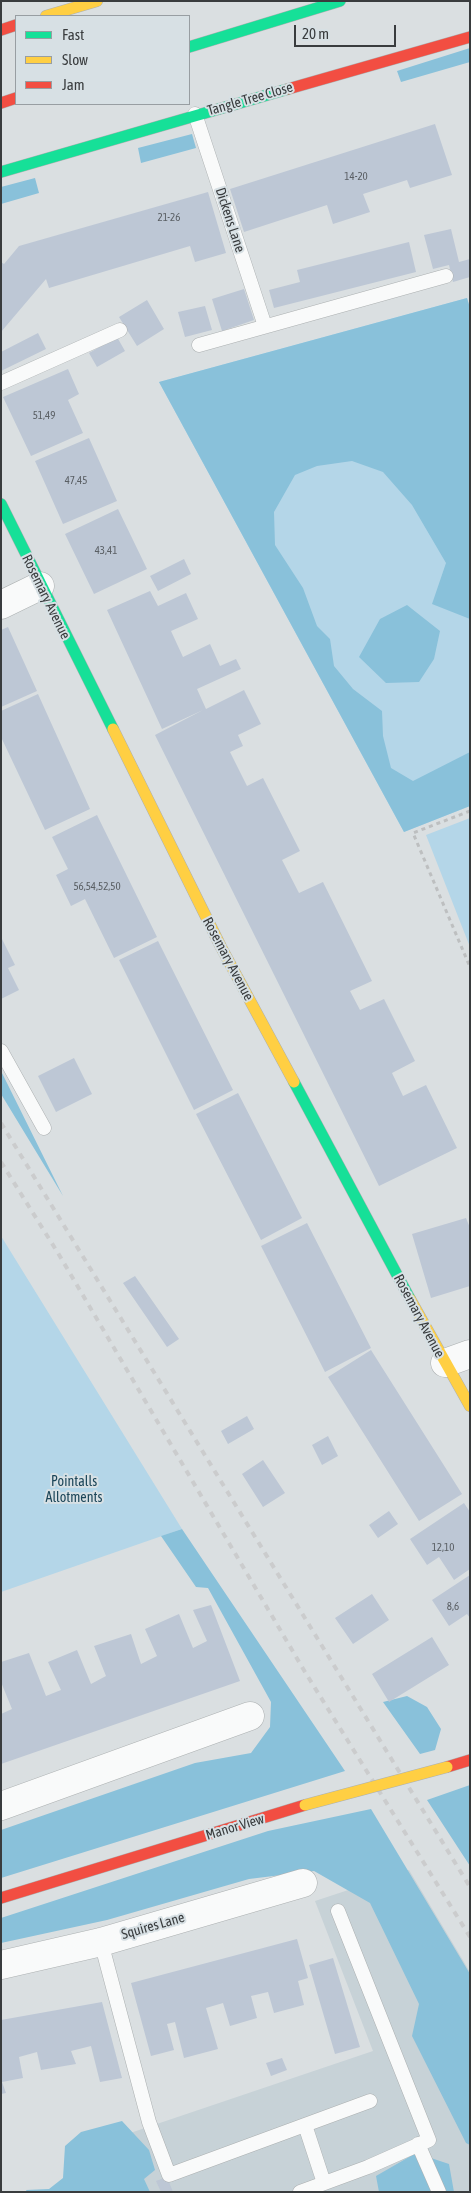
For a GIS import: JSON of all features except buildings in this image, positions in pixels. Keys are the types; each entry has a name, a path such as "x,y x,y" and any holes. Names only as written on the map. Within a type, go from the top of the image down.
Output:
{"main road":[{"path":"49,15 97,1"},
{"path":"190,47 340,1"},
{"path":"1,30 15,25"},
{"name":"Tangle Tree Close","path":"1,172 195,114 470,37"},
{"path":"1,103 15,98"},
{"name":"Rosemary Avenue","path":"1,504 40,586 221,947 444,1363 470,1406"},
{"name":"Manor View","path":"1,1898 305,1805 448,1768 470,1760"}],"street":[{"path":"1,605 40,586"},
{"path":"444,1363 470,1354"},
{"path":"1,1806 250,1716"},
{"name":"Squires Lane","path":"1,1965 101,1942 303,1883"}],"lane":[{"name":"Dickens Lane","path":"195,114 265,326"},
{"path":"198,345 446,276"},
{"path":"1,383 120,330"},
{"path":"1,1051 44,1128"},
{"path":"300,2192 368,2167 429,2140 338,1912"},
{"path":"101,1942 149,2122 169,2175 370,2101"},
{"path":"305,2125 324,2183"},
{"path":"418,2144 439,2192"}],"path":[{"path":"470,811 413,833 470,967"}],"shaded area":[{"path":"470,48 470,62 401,82 397,71"},
{"path":"192,134 196,148 141,163 138,148"},
{"path":"35,178 39,193 1,204 1,187"},
{"path":"467,298 470,308 470,619 432,604 446,563 412,505 383,472 352,461 317,466 295,475 274,512 275,545 303,588 317,626 330,639 334,666 353,689 382,711 383,736 391,768 413,781 470,752 470,806 404,832 159,382"},
{"path":"407,605 440,631 434,659 419,682 386,683 359,657 380,619"},
{"path":"1,1071 63,1196 1,1094"},
{"path":"182,1529 345,1771 1,1878 1,1830 195,1763 251,1753 270,1727 271,1702 208,1588 196,1587 161,1536"},
{"path":"407,1696 427,1707 441,1729 435,1750 420,1754 383,1702"},
{"path":"470,1785 470,1866 427,1800"},
{"path":"371,1809 470,1974 470,2145 466,2143 412,2036 419,2004 370,1903 314,1871 249,1879 107,1920 1,1943 1,1918 268,1831"},
{"path":"409,1870 470,1972 470,2192 83,2192 71,2153 373,2051 315,1901"},
{"path":"122,2121 149,2150 155,2170 144,2179 150,2192 27,2192 26,2190 49,2189 63,2178 65,2146 81,2132"},
{"path":"416,2153 449,2164 454,2192 379,2192 376,2176"}],"green space":[{"path":"467,298 470,308 470,806 404,832 159,382"},
{"path":"470,818 470,947 426,835"},
{"name":"Pointalls Allotments","path":"1,1236 182,1529 1,1592"}],"railway":[{"path":"1,1123 470,1887"},
{"path":"1,1162 58,1253 305,1672 470,1937"}],"traffic: fast":[{"path":"190,47 340,1"},
{"path":"1,172 288,89"},
{"path":"1,504 113,729"},
{"path":"294,1082 410,1299"}],"traffic: slow":[{"path":"49,15 97,1"},
{"path":"113,729 221,947 294,1082"},
{"path":"410,1299 470,1406"},
{"path":"305,1805 447,1767"}],"traffic: jam":[{"path":"1,30 15,25"},
{"path":"288,89 470,37"},
{"path":"1,103 15,98"},
{"path":"447,1767 470,1760"},
{"path":"1,1898 305,1805"}]}
